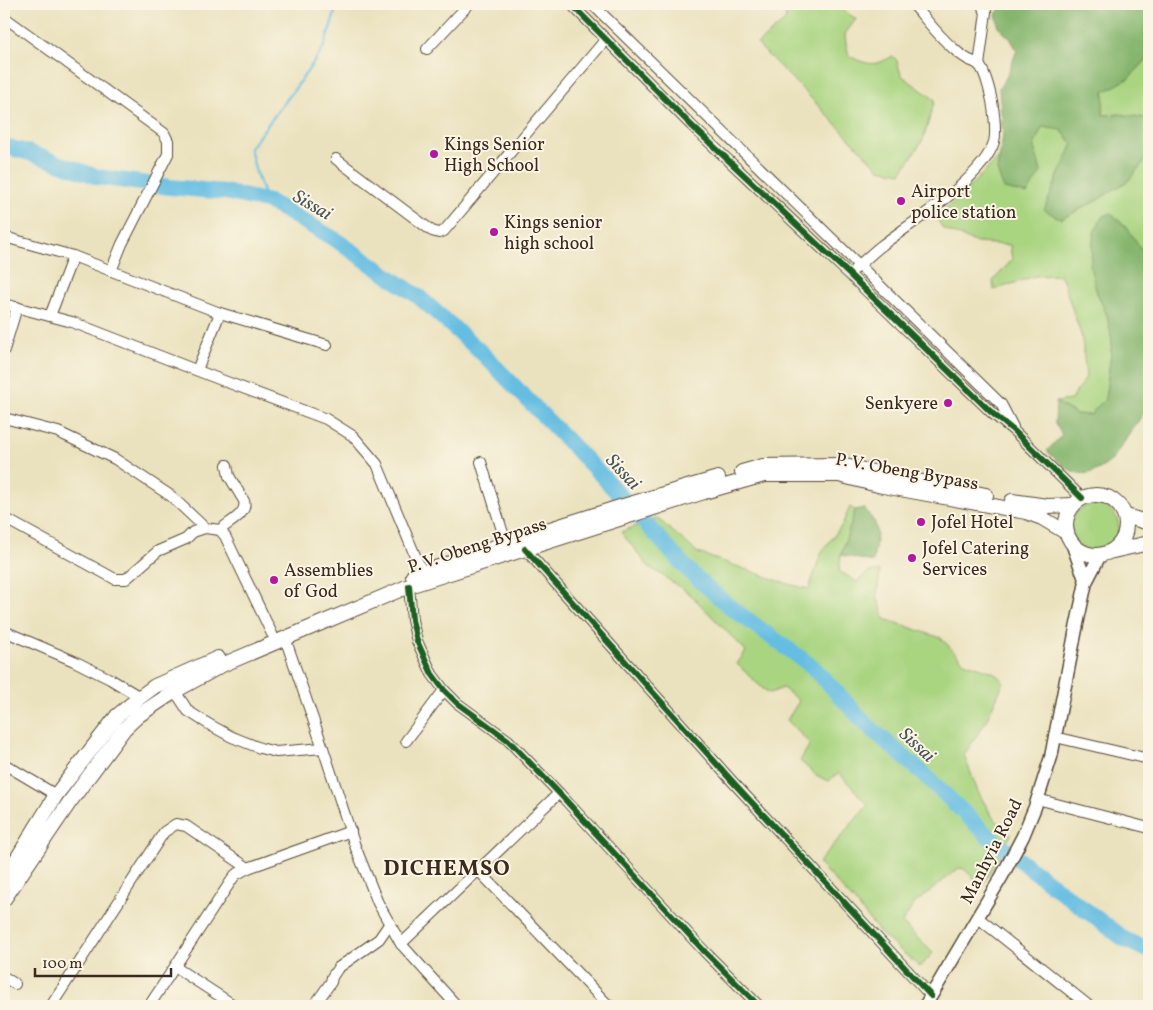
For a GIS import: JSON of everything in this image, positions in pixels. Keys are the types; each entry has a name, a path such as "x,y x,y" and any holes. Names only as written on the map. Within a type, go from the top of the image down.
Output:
{"highway":[{"name":"P. V. Obeng Bypass","path":"639,508 674,490 763,466 840,465 1047,506 1078,501"},
{"name":"P. V. Obeng Bypass","path":"4,880 56,795 117,716 155,686 272,634 506,543 764,475 839,475 1026,512 1042,518 1069,538"},
{"path":"1113,550 1123,541 1127,529 1124,512 1116,501 1104,495 1090,495 1078,501 1067,515 1066,528 1069,538 1079,550 1089,555 1100,555 1113,550 1149,543"},
{"name":"P. V. Obeng Bypass","path":"4,899 68,803 124,729 139,715 175,691 222,664 409,586 424,576 525,549 623,512"},
{"path":"1126,516 1149,523"}],"main road":[{"path":"1069,538 1086,582"},
{"name":"Manhyia Road","path":"928,1001 1002,876 1023,836 1051,757 1086,582 1100,555"}],"street":[{"path":"427,49 469,4"},
{"path":"571,4 691,125 849,274 992,413 1014,430 1078,501"},
{"path":"592,4 1000,404 1014,430"},
{"path":"913,4 938,34 953,48 979,65"},
{"path":"849,274 879,247 971,177 992,148 995,123 988,86 979,65 986,12 982,4"},
{"path":"4,17 164,133 168,141 168,154 122,244 111,271"},
{"path":"336,159 432,231 439,233 444,231 606,39"},
{"path":"4,238 73,256 220,313 327,345"},
{"path":"50,316 73,256"},
{"path":"4,304 72,322 326,419 354,436 377,464 424,576"},
{"path":"4,350 17,307"},
{"path":"197,370 220,313"},
{"path":"4,418 58,432 115,459 172,496 205,528"},
{"path":"481,462 506,543"},
{"path":"220,530 240,515 244,511 245,506 229,476 228,466"},
{"path":"4,518 116,579 126,579 158,551 186,539 193,532 205,528 220,530 225,536 272,634"},
{"path":"525,549 928,1001"},
{"path":"409,586 416,642 432,674 444,690 457,703 508,740 704,952 759,1006"},
{"path":"4,631 74,661 140,697"},
{"path":"285,638 355,846 378,903 401,944 457,1006"},
{"path":"406,741 444,690"},
{"path":"175,691 188,711 232,737 260,748 276,752 323,748"},
{"path":"1055,737 1149,759"},
{"path":"4,764 56,795"},
{"path":"401,944 559,793"},
{"path":"1037,799 1149,828"},
{"path":"51,1006 164,832 176,824 186,826 248,868"},
{"path":"149,1006 235,875 248,868 350,831"},
{"path":"478,870 610,1006"},
{"path":"977,917 1089,1006"},
{"path":"314,1006 331,982 338,968 379,939 390,923"},
{"path":"175,967 235,1006"},
{"path":"4,977 15,984"}],"green space":[{"path":"788,4 836,4 856,19 845,34 849,56 871,64 881,62 893,56 897,61 901,75 935,100 923,140 901,173 879,169 757,44 785,21"},
{"path":"1004,4 1149,4 1149,57 1129,78 1104,92 1103,115 1120,114 1147,118 1149,122 1149,155 1129,180 1096,201 1061,219 1044,210 1073,144 1061,130 1042,127 1034,146 1041,172 1027,194 1004,189 997,171 1003,136 999,88 1007,76 1017,50 1010,38 999,28 996,14"},
{"path":"1149,57 1149,122 1147,118 1103,115 1104,92 1129,78"},
{"path":"1042,126 1061,130 1073,144 1058,176 1061,219 1096,201 1129,180 1149,155 1149,271 1144,254 1090,266 1097,293 1107,315 1112,340 1105,399 1091,415 1076,414 1056,402 1071,400 1086,377 1082,338 1061,275 1035,276 994,290 993,281 1012,260 1010,245 977,243 943,229 937,218 1000,157 997,171 1041,172 1034,146"},
{"path":"1111,213 1128,229 1144,254 1149,271 1149,405 1112,460 1093,472 1085,474 1070,470 1047,451 1062,435 1055,423 1056,402 1076,414 1091,415 1105,399 1112,340 1107,315 1097,293 1090,266 1094,232 1102,217"},
{"path":"1095,504 1104,506 1112,511 1117,519 1119,528 1117,537 1112,545 1104,550 1095,552 1086,550 1078,545 1073,537 1071,528 1073,519 1078,511 1086,506"},
{"path":"850,507 855,510 841,555 839,571 857,582 868,572 880,571 877,596 885,619 941,638 964,662 993,672 1004,682 985,723 964,755 978,792 992,816 1011,835 982,886 964,869 959,868 914,904 902,923 933,953 920,967 881,934 853,900 818,863 868,805 839,773 828,781 816,775 800,761 810,744 787,720 799,701 783,688 770,693 762,688 737,664 746,651 690,594 648,566 621,532 657,518 698,553 788,584 809,589 821,553 842,525"},
{"path":"864,508 875,523 877,535 873,562 841,555 855,510"}],"waterway":[{"path":"266,201 250,148 324,47 336,4"},
{"name":"Sissai","path":"4,146 98,177 225,192 270,202 336,240 419,297 482,353 602,476 690,572 730,607 813,667 866,724 930,780 989,837 1124,939 1149,951"}],"cycle path":[{"path":"571,4 691,125 849,274 992,413 1014,431 1082,498"},
{"path":"525,549 731,780 931,996"},
{"path":"409,586 412,620 417,641 432,674 444,690 457,703 508,740 705,952 759,1006"}],"place":[{"name":"Kings Senior High School","path":"434,154"},
{"name":"Airport police station","path":"901,201"},
{"name":"Kings senior high school","path":"494,232"},
{"name":"Senkyere","path":"948,403"},
{"name":"Jofel Hotel","path":"921,522"},
{"name":"Jofel Catering Services","path":"912,558"},
{"name":"Assemblies of God","path":"274,580"}],"district":[{"name":"DICHEMSO","path":"447,867"}]}
